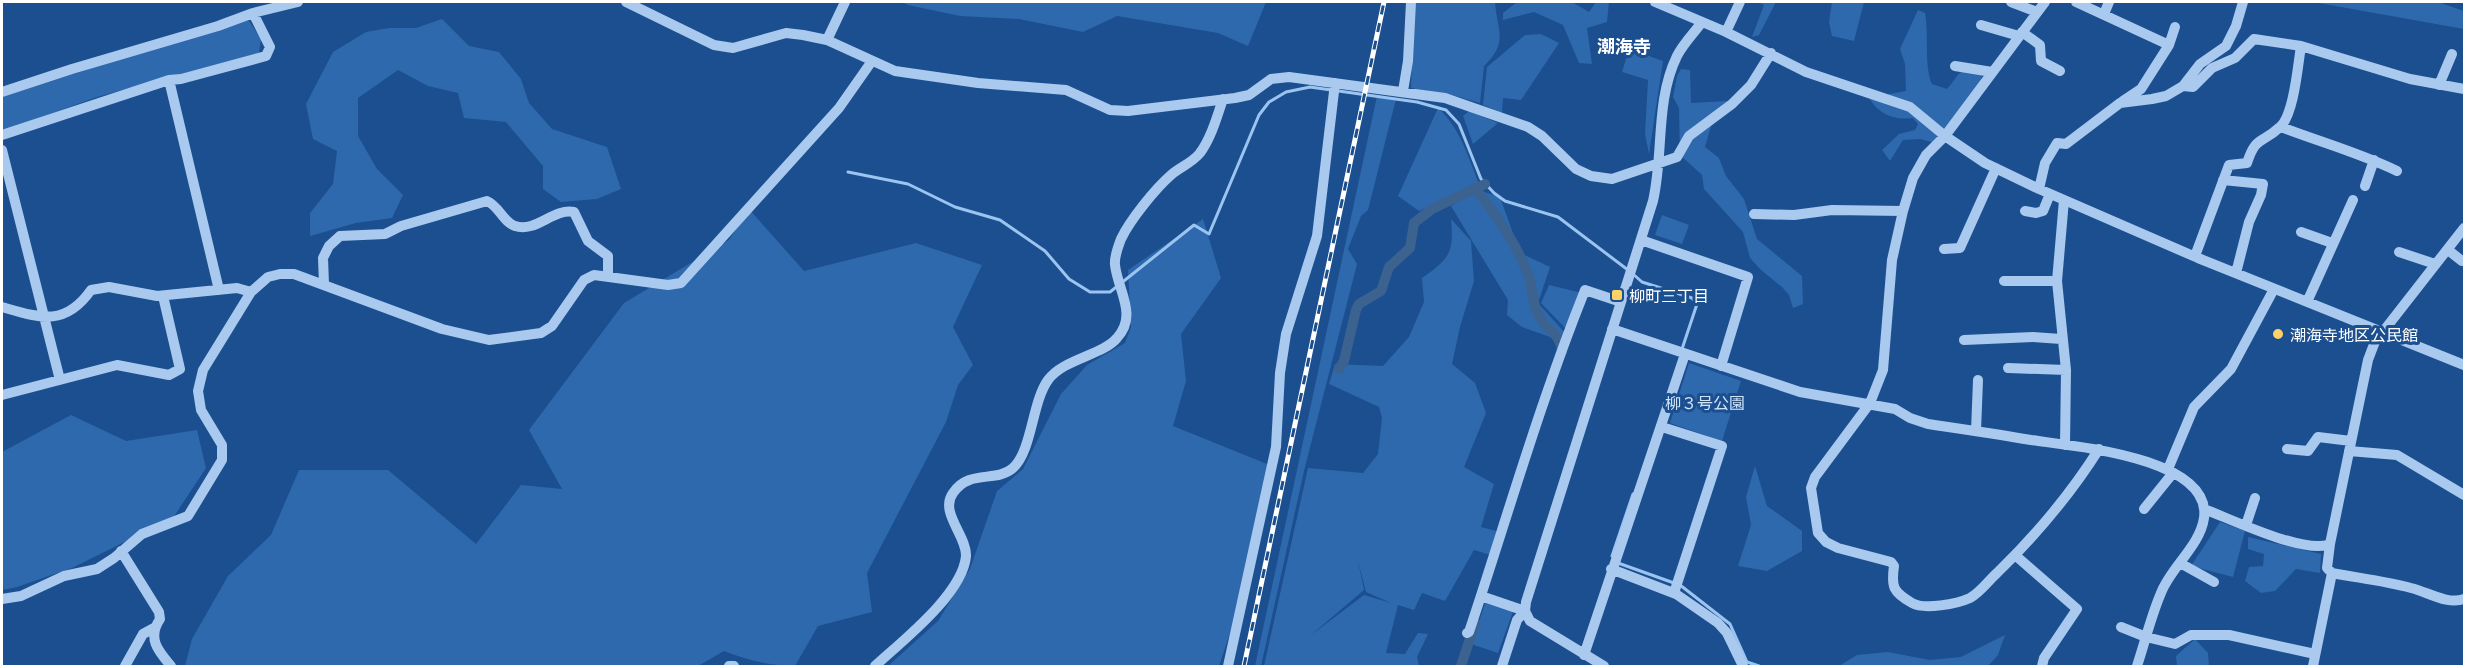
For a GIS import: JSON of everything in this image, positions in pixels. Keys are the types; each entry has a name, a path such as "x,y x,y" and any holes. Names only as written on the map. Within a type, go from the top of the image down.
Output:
{"street":[{"path":"2,92 218,26 253,13 298,2"},
{"path":"626,2 714,45 733,48 786,33 827,40 895,71 978,83 1066,90 1110,110 1128,111 1249,95 1271,79 1289,77 1445,98 1528,128 1542,136 1576,169 1592,176 1612,179 1677,157 1689,136 1732,104 1751,85 1771,53"},
{"path":"827,40 845,2"},
{"path":"1403,91 1408,61 1411,2"},
{"path":"1655,2 1726,32 1827,81 1911,108 1945,136 1996,168 2038,189 2274,289 2464,365"},
{"path":"1726,32 1740,2"},
{"path":"2011,2 2037,12"},
{"path":"2045,2 1945,136 1926,155 1913,178 1892,260 1883,370 1870,403 1815,477 1811,488 1818,533 1826,542 1838,548 1890,562 1894,566 1892,584 1896,591 1914,604 1924,607 1971,597 2015,555 2078,484 2099,449"},
{"path":"2076,2 2169,45"},
{"path":"2104,14 2109,2"},
{"path":"2120,103 2166,96 2183,86 2200,64 2226,46 2236,26 2243,2"},
{"path":"2,135 169,80 181,79 266,56 270,47 253,13"},
{"path":"1604,666 1530,621 1525,611 1526,602 1657,183 1664,97 1671,70 1679,52 1702,22"},
{"path":"1981,25 2021,34 2040,45 2042,61 2060,71"},
{"path":"2038,189 2045,163 2057,143 2066,144 2141,89 2169,45 2175,27"},
{"path":"2183,86 2193,87 2212,68 2235,58 2254,39 2301,46 2410,79 2464,89"},
{"path":"2195,256 2229,165 2247,163 2255,142 2281,127 2286,119 2296,83 2301,46"},
{"path":"2439,85 2452,54"},
{"path":"2,599 21,596 64,576 97,569 142,534 189,516 222,460 222,445 201,410 198,391 203,370 251,292 268,277 294,274 442,329 489,340 541,333 552,326 584,280 594,275 669,285 681,284 839,108 872,61"},
{"path":"1955,66 1992,72"},
{"path":"169,80 219,290"},
{"path":"1228,666 1276,447 1280,373 1286,334 1317,236 1335,83"},
{"path":"875,666 935,610 964,568 966,554 964,542 949,510 950,495 957,487 973,477 1000,474 1013,468 1023,452 1041,392 1049,378 1063,367 1116,340 1125,327 1128,314 1115,265 1122,237 1157,187 1199,154 1218,116 1223,99"},
{"path":"2281,127 2374,160 2397,171"},
{"path":"2,150 20,217 42,318 60,380"},
{"path":"2365,186 2374,160"},
{"path":"1944,249 1960,248 1996,168"},
{"path":"2223,180 2263,184 2261,195 2249,222 2236,273"},
{"path":"2025,211 2036,213 2043,211 2050,194"},
{"path":"2064,200 2057,280 2061,339 2066,370 2065,445"},
{"path":"2307,302 2353,200"},
{"path":"324,284 323,258 329,246 340,236 384,234 401,226 488,201 493,203 510,224 517,227 529,228 558,214 574,212 588,241 608,256 608,276"},
{"path":"1754,214 1794,215 1832,210 1903,211"},
{"path":"2464,228 2380,332 2368,360 2327,568 2332,573 2410,587 2447,600 2457,602 2464,599"},
{"path":"2301,232 2332,243"},
{"path":"1641,240 1748,277 1721,366"},
{"path":"2448,250 2462,261"},
{"path":"2399,252 2435,264"},
{"path":"2004,281 2057,280"},
{"path":"2,307 42,318 69,314 81,304 91,290 109,288 163,296 237,288 251,292"},
{"path":"2144,508 2170,471 2194,407 2231,369 2274,289"},
{"path":"1467,633 1552,375 1585,290 1621,302"},
{"path":"2,395 117,365 169,375 180,369 163,296"},
{"path":"1612,329 1800,392 1895,409 1910,418 1928,424 2099,449 2170,471 2189,484 2202,499 2204,509 2201,530 2161,591 2137,666"},
{"path":"1964,340 2033,337 2061,339"},
{"path":"1584,655 1685,354"},
{"path":"2008,368 2066,370"},
{"path":"1976,431 1978,380"},
{"path":"1662,427 1722,446 1674,593"},
{"path":"2287,449 2308,451 2318,437 2397,455 2464,495"},
{"path":"2246,525 2255,498"},
{"path":"2204,509 2293,543 2322,547 2330,544"},
{"path":"121,551 159,612 160,619 154,628 143,634 125,666"},
{"path":"2015,555 2077,609 2044,658 2042,666"},
{"path":"2180,563 2214,582"},
{"path":"1611,570 1674,593 1718,623 1727,633 1743,666"},
{"path":"2313,666 2332,573"},
{"path":"1481,596 1525,611"},
{"path":"1502,666 1517,620 1525,611"},
{"path":"2121,627 2146,637 2175,644 2191,634 2229,635 2315,654"},
{"path":"154,628 153,641 160,654 171,666"},
{"path":"729,666 734,666"}],"green space":[{"path":"902,2 1266,2 1248,46 1218,33 1117,16 1083,32 1019,19 960,16"},
{"path":"1414,2 1495,2 1499,43 1492,58 1484,66 1480,103 1452,95 1411,88"},
{"path":"1517,2 1572,2 1589,12 1596,2 1609,2 1607,22 1587,28 1592,64 1579,63 1563,25 1534,12 1503,20 1503,13"},
{"path":"1758,2 1776,2 1759,35 1752,37 1764,5"},
{"path":"1832,2 1864,2 1854,41 1832,36 1829,22"},
{"path":"2313,2 2438,2 2464,11 2464,29"},
{"path":"1918,10 1925,13 1928,69 1932,84 1947,89 1959,74 1966,71 1979,71 1982,76 1977,89 1935,143 1920,139 1903,140 1890,161 1882,150 1899,134 1915,130 1918,124 1913,118 1892,117 1880,111 1867,94 1884,95 1906,91 1905,64 1900,49"},
{"path":"247,18 261,39 259,53 97,97 2,131 2,97"},
{"path":"442,19 469,46 499,52 521,79 529,103 552,129 607,147 621,189 597,199 561,202 543,189 543,166 506,122 464,118 458,93 428,86 398,70 358,98 358,136 377,169 403,195 392,218 356,223 310,236 310,213 333,184 337,151 313,139 306,104 333,52 366,32 389,28 416,28"},
{"path":"1541,34 1559,43 1521,100 1503,98 1502,113 1483,105 1487,67 1525,35"},
{"path":"1629,49 1663,61 1649,154 1645,134 1648,80 1622,72"},
{"path":"1681,69 1690,70 1691,103 1727,101 1714,116 1705,147 1719,158 1726,176 1744,199 1757,239 1802,276 1803,304 1793,308 1789,295 1750,258 1743,232 1704,189 1702,175 1680,155 1679,108 1673,97 1677,76"},
{"path":"1377,96 1396,99 1368,210 1361,216 1348,249 1357,264 1304,471 1261,666 1255,666"},
{"path":"1438,108 1458,133 1479,184 1419,211 1398,196"},
{"path":"1469,111 1498,123 1473,144 1463,116"},
{"path":"1478,190 1500,197 1520,253 1550,267 1538,303 1567,335 1564,342 1522,327 1507,315 1508,300 1451,206"},
{"path":"749,209 804,271 916,243 982,265 953,327 973,365 958,385 946,422 867,573 872,612 818,626 795,666 759,662 724,651 698,666 185,666 192,639 228,576 271,535 299,470 388,470 476,544 521,485 562,489 529,430 624,303 729,240"},
{"path":"1662,215 1689,225 1682,244 1655,235"},
{"path":"1203,219 1221,278 1181,334 1186,381 1173,426 1272,466 1248,579 1219,666 888,666 938,621 970,569 997,491 1023,469 1061,394 1087,365 1125,343 1131,327 1128,270"},
{"path":"1451,219 1471,241 1474,281 1452,364 1475,383 1486,413 1464,467 1494,484 1481,527 1500,532 1494,556 1474,550 1445,601 1422,593 1414,610 1398,605 1386,653 1405,654 1418,633 1428,634 1417,657 1419,666 1264,666 1308,468 1363,473 1378,454 1382,418 1379,407 1329,384 1335,364 1383,366 1409,337 1424,302 1422,278 1444,260 1451,247","holes":["1358,561 1366,592 1391,603 1364,595 1311,635 1364,590"]},
{"path":"1549,285 1582,293 1568,331 1541,303"},
{"name":"柳３号公園","path":"1689,363 1741,381 1722,441 1670,423"},
{"path":"71,415 126,441 197,430 206,468 173,518 72,568 2,590 2,452"},
{"path":"1755,466 1767,506 1802,531 1802,551 1767,571 1738,566 1751,525 1746,497"},
{"path":"2220,522 2245,531 2233,577 2191,566"},
{"path":"2248,537 2321,554 2320,573 2296,569 2275,591 2261,593 2245,581 2249,567 2263,566 2264,554 2248,549"},
{"path":"1486,601 1514,609 1498,653 1471,644"},
{"path":"2005,635 1998,655 1988,666 1839,666 1857,655 1888,652 1930,660 1961,657"},
{"path":"2195,639 2208,653 2209,666 2177,666 2176,656"}],"waterway":[{"path":"848,172 908,184 955,207 1000,220 1045,251 1069,279 1090,292 1110,292 1194,225 1209,234 1259,115 1269,102 1286,92 1310,87 1417,102 1446,110 1459,124 1481,179 1494,193 1505,201 1558,217 1628,270"},
{"path":"1339,369 1344,361 1359,304 1381,291 1389,267 1410,248 1414,223 1432,209 1485,184"},
{"path":"1475,188 1519,253 1529,277 1537,313 1557,337 1562,352"},
{"path":"1633,274 1642,282 1692,298 1697,304 1682,349"},
{"path":"1612,556 1633,494"},
{"path":"1618,563 1674,583"},
{"path":"1680,585 1730,624 1747,662 1759,666"},
{"path":"1461,666 1475,623"}],"railway":[{"path":"1244,666 1384,2"}],"place":[{"name":"柳町三丁目","path":"1617,295"},
{"name":"潮海寺地区公民館","path":"2278,334"}],"district":[{"name":"潮海寺","path":"1624,46"}]}
